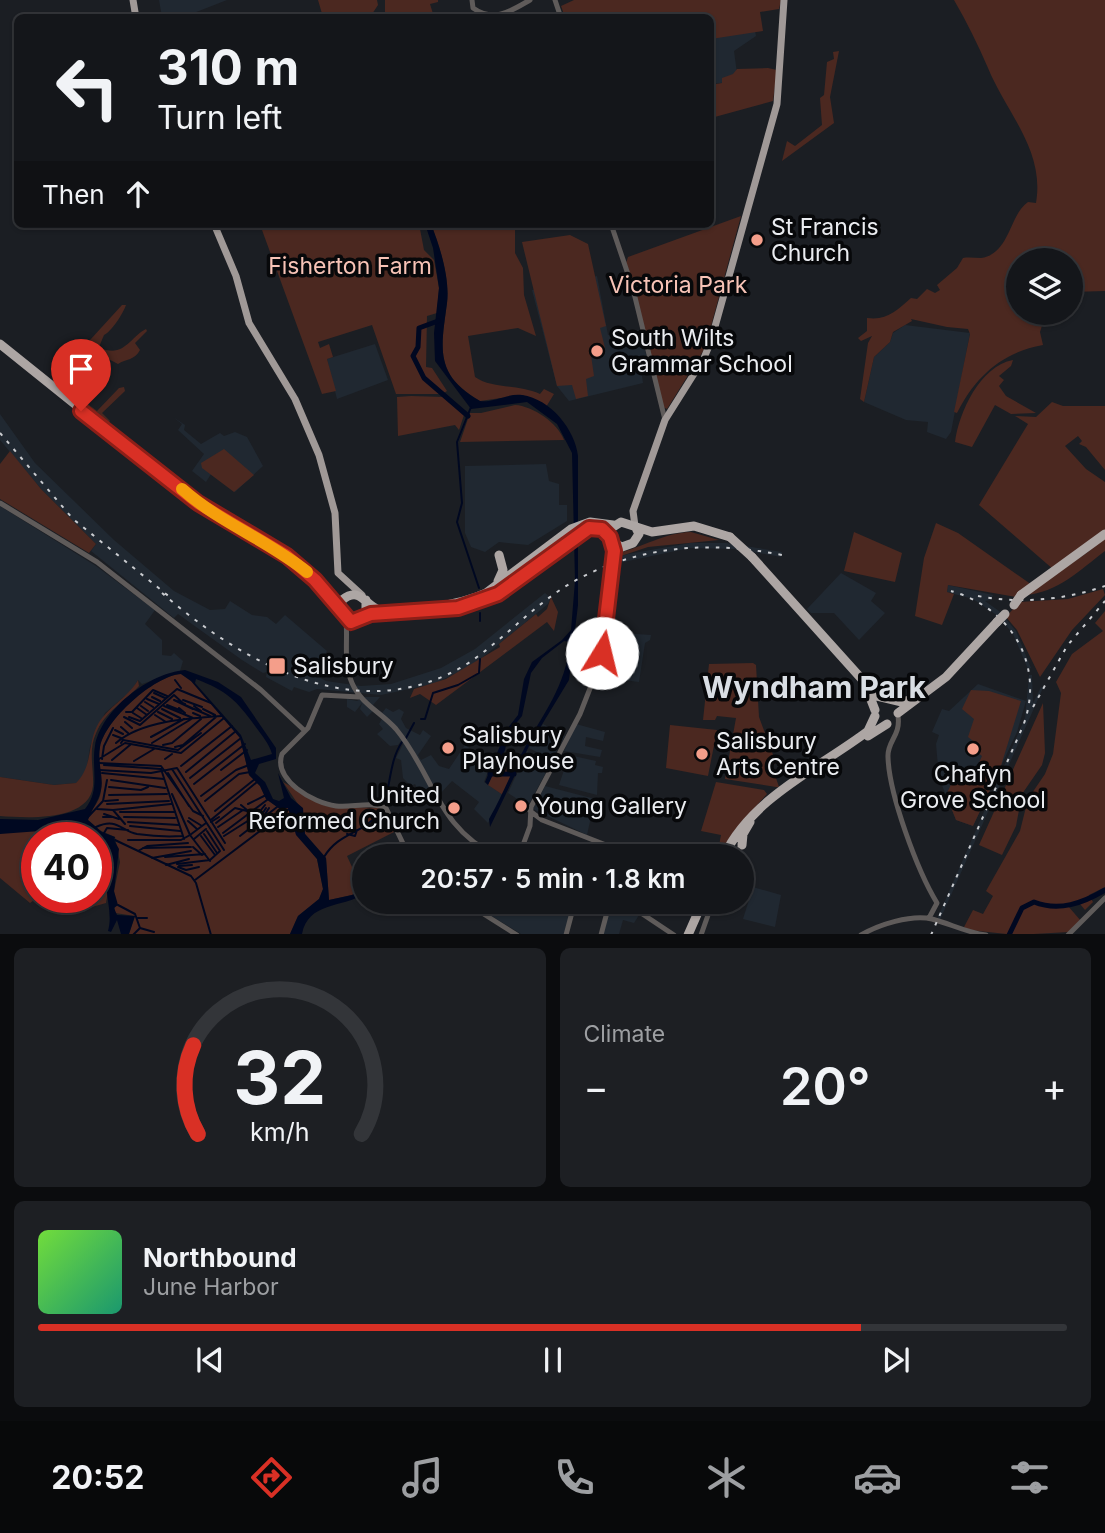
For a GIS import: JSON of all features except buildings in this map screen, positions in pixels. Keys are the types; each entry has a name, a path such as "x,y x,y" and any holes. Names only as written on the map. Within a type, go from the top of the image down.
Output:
{"highway":[{"path":"0,344 198,503 287,556 315,580 343,616 351,622 361,618 458,608 510,587 577,531 599,528 626,547 636,541 682,529 699,529 726,537"},
{"path":"330,600 335,602 345,598 364,598 374,608 381,610 445,606 482,597 528,562 577,531 597,522 635,526 652,532 701,526 726,537 749,556 888,700 894,720"},
{"path":"611,539 616,524"},
{"path":"635,526 639,534 636,541"},
{"path":"736,844 751,821 894,720 913,699 946,677 1021,595 1105,534"},
{"path":"482,597 502,575 502,554 508,566 528,562"},
{"path":"749,556 871,695 875,713"},
{"path":"343,616 345,598"},
{"path":"361,618 368,610 364,598"},
{"path":"888,700 904,702 913,699"},
{"path":"758,809 868,731 875,713 888,700"},
{"path":"875,713 894,720"},
{"path":"732,844 736,832 768,799 770,789"},
{"path":"742,844 743,834 751,821"},
{"path":"690,934 699,914"}],"main road":[{"path":"635,526 633,511 664,420 704,358 713,334 776,110 784,0"},
{"path":"216,228 236,276 249,323 295,399 314,444 335,513 337,570 364,598"},
{"path":"616,524 633,511"},
{"path":"345,598 352,583"}],"street":[{"path":"472,0 473,8 486,14"},
{"path":"506,14 530,0"},
{"path":"612,228 633,289 664,420"},
{"path":"0,503 82,552 255,686 304,731"},
{"path":"523,844 530,826 530,811 594,681 602,653 614,554 611,539"},
{"path":"614,554 626,547"},
{"path":"343,616 348,670 359,697 404,740 460,831 477,844"},
{"path":"346,631 361,618"},
{"path":"359,697 322,695 304,731 281,756 281,771 285,779 329,805 383,806 403,844"},
{"path":"894,720 897,735 887,753 890,790 937,903 929,918"},
{"path":"530,811 542,820 601,844"},
{"path":"530,826 542,820"},
{"path":"1070,933 1105,898"},
{"path":"484,914 517,934"},
{"path":"566,934 571,914"},
{"path":"601,934 606,914"},
{"path":"643,914 674,934"},
{"path":"701,934 708,914"},
{"path":"861,934 883,925 929,918 961,931 985,934"}],"shaded area":[{"path":"159,0 227,0 191,14 161,14"},
{"path":"755,31 756,36 734,51 738,81 714,84 714,36"},
{"name":"South Wilts Grammar School","path":"597,276 608,335 640,330 651,374 642,376 643,383 569,401 557,386 532,290"},
{"path":"905,325 970,333 951,432 946,439 927,432 928,422 906,420 864,402 874,357 890,342 893,333"},
{"path":"375,344 388,380 337,399 327,359"},
{"path":"0,414 35,463 114,540 174,591 210,610 225,609 230,601 252,615 267,617 276,624 285,615 327,651 317,670 309,666 306,670 326,681 361,686 391,684 441,668 475,649 545,593 551,598 548,604 472,666 433,684 381,695 317,689 309,692 294,687 292,691 266,677 267,672 263,673 242,660 178,614 174,618 91,551 96,544 41,489 0,440"},
{"path":"173,417 185,425 184,430 201,444 220,433 224,436 235,432 247,437 263,466 235,492 211,474 206,482 192,471 204,454 178,430 182,424"},
{"path":"546,464 549,481 559,484 559,505 567,505 567,521 528,545 499,542 485,552 471,547 465,533 465,466"},
{"path":"0,506 96,566 155,610 145,624 162,640 162,655 171,656 174,653 183,661 180,671 142,684 138,680 132,690 105,713 90,747 86,773 76,783 54,785 0,777"},
{"path":"690,543 726,543 782,552 781,557 737,549 690,548 614,564 616,558 628,554"},
{"path":"841,573 876,593 871,601 885,613 859,640 834,613 811,613 807,609"},
{"path":"948,585 993,595 991,600 985,601 999,611 1016,631 1031,668 1028,669 1013,634 998,616 973,599 947,592"},
{"path":"607,632 651,635 650,640 645,643 639,682 609,678 612,649 605,648"},
{"path":"1029,675 1032,675 1033,703 1041,687 1043,688 940,920 937,919 1025,718"},
{"name":"Chafyn Grove School","path":"978,684 1026,701 1017,732 973,826 956,820 939,778 936,744 939,735 932,732 942,709 949,711"},
{"path":"364,697 380,697 373,705 382,713 386,708 393,712 399,709 404,712 401,719 406,728 420,735 423,730 431,736 418,755 421,760 431,755 439,766 449,769 465,745 491,763 484,782 503,795 488,823 474,809 479,802 452,781 438,796 419,806 416,800 421,796 415,784 411,786 403,778 401,760 396,758 403,744 401,741 398,745 390,746 377,734 383,729 379,724 382,719 373,711 367,717 360,709 362,703 355,712 347,707 347,699 357,701"},
{"path":"543,724 565,736 552,760 529,748"},
{"path":"576,724 605,732 603,741 586,737 585,746 602,750 600,757 564,751"},
{"path":"527,751 551,763 528,806 508,793"},
{"path":"569,755 596,761 595,765 603,767 602,773 598,773 597,795 559,785"},
{"path":"545,786 595,799 587,835 533,809"},
{"path":"754,887 781,895 775,927 743,919 745,914 754,914"},
{"path":"488,914 570,914 564,934 521,934"},
{"path":"609,914 639,915 634,923 623,920 619,934 603,934"}],"green space":[{"path":"318,0 377,0 378,5 372,14 322,14"},
{"path":"385,0 438,0 430,4 433,14 385,14"},
{"path":"574,0 781,0 779,9 760,12 763,31 714,39 714,14 564,14 561,6"},
{"path":"954,0 1105,0 1105,291 1083,292 1083,248 1006,248 1006,325 1042,325 1040,332 1043,345 1028,348 991,368 972,388 957,413 954,412 970,334 968,329 911,319 912,321 893,332 890,342 874,357 864,402 860,399 868,343 872,336 861,341 858,338 867,331 867,318 886,316 911,298 917,299 927,289 935,293 940,290 937,285 957,268 963,258 981,258 998,249 1022,208 1028,202 1036,203 1035,166 1030,149"},
{"path":"839,51 830,97 834,123 782,161 787,141 795,146 822,125 820,98 824,95 827,62 834,59 833,52"},
{"path":"737,69 777,70 773,101 714,117 714,84 722,83 722,78 733,74"},
{"name":"Victoria Park","path":"741,216 705,348 667,409 663,407 633,281 626,263 628,257"},
{"name":"Fisherton Farm","path":"420,228 424,250 434,260 439,288 437,313 427,316 426,367 432,368 447,391 442,394 396,394 372,325 318,342 320,348 329,344 333,357 327,359 336,391 322,394 262,230 256,229"},
{"path":"432,228 515,228 515,253 523,268 524,295 536,336 518,328 468,336 475,377 489,383 540,394 544,389 554,394 546,407 523,395 480,401 455,381 444,359 443,334 448,294 441,253"},
{"name":"South Wilts Grammar School","path":"570,235 588,244 606,326 600,328 605,348 591,355 594,376 586,379 588,396 576,399 572,385 557,386 522,242"},
{"path":"122,305 126,305 113,327 104,335 99,347 114,351 120,349 146,329 135,343 140,350 138,353 118,364 93,351 71,375 67,375 63,385 97,411 119,388 124,387 125,391 102,413 110,421 106,425 56,387 59,374"},
{"path":"1013,360 1011,366 999,376 1004,380 999,386 1006,396 1036,413 1011,414 995,405 972,447 955,442 961,417 973,392 991,371"},
{"path":"397,397 444,397 465,412 459,430 455,425 398,436"},
{"path":"1052,402 1063,406 1105,406 1105,470 1086,447 1079,444 1082,441 1078,436 1065,446 1086,469 1105,482 1105,530 1054,570 979,505 1028,424 1015,416 1036,417"},
{"path":"515,405 529,408 544,416 564,440 460,442 470,413"},
{"path":"224,449 254,475 234,492 202,468 201,463"},
{"path":"10,451 41,489 96,544 89,553 0,499 0,464"},
{"path":"936,523 958,533 1032,585 1016,597 948,585 947,592 954,594 942,625 915,616 924,558"},
{"path":"691,532 719,540 648,547 615,558 618,553"},
{"path":"854,532 902,553 895,582 844,571"},
{"path":"1105,537 1105,551 1077,573 1047,590 1025,595 1088,552"},
{"path":"1103,589 1105,595 1072,630 1040,677 1017,630 1006,617 1019,602 1068,599"},
{"path":"551,597 558,612 554,631 547,622 436,705 420,694 410,698 414,689 446,679 500,647 499,644 536,614 538,617 547,609"},
{"path":"1105,611 1105,887 1089,895 1093,902 1085,910 1080,904 1068,906 1081,921 1069,932 1007,934 969,930 964,927 973,910 983,914 993,896 986,891 1020,831 1028,799 1045,774 1053,754 1061,693 1056,682 1072,654 1103,631 1095,623"},
{"path":"709,664 756,665 759,717 776,763 772,766 779,787 725,779 736,718 717,716 715,720 703,720"},
{"path":"181,674 191,681 240,738 249,775 260,786 266,799 280,809 288,808 295,831 317,859 323,889 319,899 298,916 290,934 129,934 135,916 115,913 114,891 120,862 115,837 112,836 112,822 88,820 101,790 100,747 111,724 132,701 157,682"},
{"path":"138,680 139,686 110,713 96,733 92,753 93,786 89,798 81,806 69,812 40,817 0,816 0,777 54,785 76,783 85,770 97,726"},
{"name":"Chafyn Grove School","path":"971,690 989,691 1021,701 1000,769 973,826 956,820 946,795 958,770 975,772 982,756 974,750 973,741 968,737 974,719 962,709"},
{"path":"1043,703 1045,753 1042,765 1022,794 1016,826 1002,855 979,845"},
{"path":"670,725 717,730 708,776 666,768"},
{"path":"498,760 515,768 503,795 488,785"},
{"path":"283,782 326,806 380,808 388,816 394,832 370,844 352,844 352,853 347,856 352,867 352,895 329,900 326,858 305,834 302,810"},
{"path":"716,782 764,790 767,794 734,831 727,844 719,844 721,835 701,831"},
{"path":"21,831 21,896 0,878 0,833"}],"water":[{"path":"426,228 432,228 446,273 448,293 443,334 444,359 455,381 480,401 522,395 543,403 567,426 578,456 578,605 569,680 529,746 490,827 489,819 559,686 568,658 570,642 564,641 542,658 531,673 522,716 509,732 505,750 488,785 485,782 507,729 518,715 524,679 532,662 571,630 575,581 572,453 557,424 527,402 471,409 435,361 434,333 439,288 433,248"},
{"path":"185,670 218,682 241,697 276,748 276,759 259,764 255,773 265,782 273,799 279,801 284,798 278,773 291,798 303,808 305,834 326,858 329,900 352,895 352,899 318,911 305,924 302,934 290,934 298,916 319,899 323,889 317,859 296,835 288,808 280,809 266,799 260,786 249,775 240,738 191,681 181,674 158,682 145,691 111,724 100,747 101,790 88,820 90,822 21,822 21,832 0,834 0,819 38,820 85,809 93,794 94,754 99,733 117,707 142,686 157,678","holes":["196,679 223,692 248,717 272,754 251,760 241,735 195,683"]},
{"path":"112,836 115,837 119,849 114,891 118,905 114,908 117,915 135,916 129,934 121,934 117,920 111,932 108,931"}],"waterway":[{"path":"438,321 419,328 418,347 413,356 424,378 468,416"},
{"path":"471,407 457,442 462,503 457,522 479,588"},
{"path":"480,613 480,621"},
{"path":"421,719 425,719 433,693 458,685 479,673 480,659"},
{"path":"175,680 181,688"},
{"path":"129,717 140,721 177,689 211,703"},
{"path":"126,712 132,712 153,690 167,696"},
{"path":"154,693 165,698"},
{"path":"124,717 140,725 174,695 185,705 210,716"},
{"path":"152,697 160,701"},
{"path":"147,699 159,704"},
{"path":"185,704 174,700 193,709"},
{"path":"183,700 202,707"},
{"path":"145,702 153,707"},
{"path":"167,705 182,711"},
{"path":"141,706 148,711"},
{"path":"152,743 193,718 164,706"},
{"path":"194,706 201,711"},
{"path":"137,708 147,715"},
{"path":"179,708 185,713"},
{"path":"162,709 180,718"},
{"path":"203,709 215,715"},
{"path":"158,712 172,719"},
{"path":"133,713 141,718"},
{"path":"193,713 200,716"},
{"path":"155,715 166,722"},
{"path":"116,743 152,725 222,716"},
{"path":"175,747 183,745 216,717"},
{"path":"99,759 125,743 181,753 224,718"},
{"path":"151,737 184,719"},
{"path":"163,745 172,743 201,719"},
{"path":"125,722 132,728"},
{"path":"406,738 414,723"},
{"path":"181,766 232,726"},
{"path":"121,727 128,733"},
{"path":"102,759 104,746 113,728"},
{"path":"115,730 123,734"},
{"path":"186,772 236,731"},
{"path":"121,743 123,740 178,750 201,733"},
{"path":"113,735 121,738"},
{"path":"190,778 241,738"},
{"path":"324,857 337,843 365,826 378,814 386,798 394,760 402,742"},
{"path":"194,784 245,744"},
{"path":"112,760 130,745"},
{"path":"134,761 154,749"},
{"path":"221,770 247,750"},
{"path":"165,759 172,754"},
{"path":"99,763 161,766 193,811 203,816"},
{"path":"104,765 161,769 184,839"},
{"path":"201,796 236,770 249,765"},
{"path":"99,770 151,773 177,768 225,843"},
{"path":"172,769 224,850"},
{"path":"205,801 239,774 250,772"},
{"path":"102,773 164,779"},
{"path":"168,773 189,806"},
{"path":"490,774 514,774"},
{"path":"215,811 255,779"},
{"path":"88,817 103,801 107,780"},
{"path":"111,780 165,788"},
{"path":"212,819 257,782"},
{"path":"109,787 141,790 148,787"},
{"path":"109,795 167,794"},
{"path":"172,794 190,835 206,823"},
{"path":"248,804 266,795"},
{"path":"105,801 118,800"},
{"path":"223,833 267,800"},
{"path":"107,804 169,801"},
{"path":"113,810 171,804"},
{"path":"241,805 247,810"},
{"path":"257,815 265,805"},
{"path":"240,836 277,807"},
{"path":"216,823 235,808 251,812"},
{"path":"261,816 266,808"},
{"path":"264,816 269,808"},
{"path":"97,809 113,810 125,824"},
{"path":"195,880 289,809"},
{"path":"218,827 243,810"},
{"path":"120,812 174,812"},
{"path":"104,814 119,819"},
{"path":"224,836 254,817 265,816"},
{"path":"103,817 112,817"},
{"path":"124,817 175,818"},
{"path":"211,822 219,817"},
{"path":"189,818 202,826"},
{"path":"188,821 197,829"},
{"path":"128,822 179,825"},
{"path":"112,824 137,834 182,836"},
{"path":"130,826 180,831"},
{"path":"112,828 128,830"},
{"path":"194,839 206,829"},
{"path":"347,834 355,836 357,830"},
{"path":"177,864 210,860 220,851 207,831"},
{"path":"204,834 217,853"},
{"path":"128,840 181,840 190,835 210,861"},
{"path":"201,836 215,855"},
{"path":"115,840 191,876 196,883 211,934"},
{"path":"138,851 147,846 188,843"},
{"path":"143,848 191,847"},
{"path":"193,847 202,855"},
{"path":"152,858 191,851"},
{"path":"165,857 205,854"},
{"path":"166,865 189,859"},
{"path":"179,866 192,865"},
{"path":"178,867 186,870 199,867"},
{"path":"1009,934 1022,908 1034,902 1053,906 1071,905 1105,890"},
{"path":"118,905 135,914 140,928"},
{"path":"138,918 147,918"},
{"path":"134,934 140,928 154,932"}],"railway":[{"path":"0,433 73,519 171,598"},
{"path":"162,593 230,644 268,665 307,680 347,689 388,690 429,682 470,662 565,587 604,567 654,553 704,547 782,555"},
{"path":"978,596 1010,600 1042,599 1074,595 1105,586"},
{"path":"931,934 1023,726 1029,703 1030,682 1026,661 1018,642 1006,625 991,611 972,599 951,591"},
{"path":"1033,707 1067,646 1105,601"}],"slow traffic":[{"path":"182,489 223,520 279,551 307,572"}],"place":[{"name":"St Francis Church","path":"757,240"},
{"name":"South Wilts Grammar School","path":"597,351"},
{"name":"Salisbury","path":"277,666"},
{"name":"Salisbury Playhouse","path":"448,748"},
{"name":"Chafyn Grove School","path":"973,749"},
{"name":"Salisbury Arts Centre","path":"702,754"},
{"name":"Young Gallery","path":"521,806"},
{"name":"United Reformed Church","path":"454,808"}],"district":[{"name":"Wyndham Park","path":"814,687"}],"route":[{"path":"81,411 198,503 287,556 315,580 351,622 371,614 458,608 498,594 589,528 602,529 610,537 614,551 602,653"}]}
